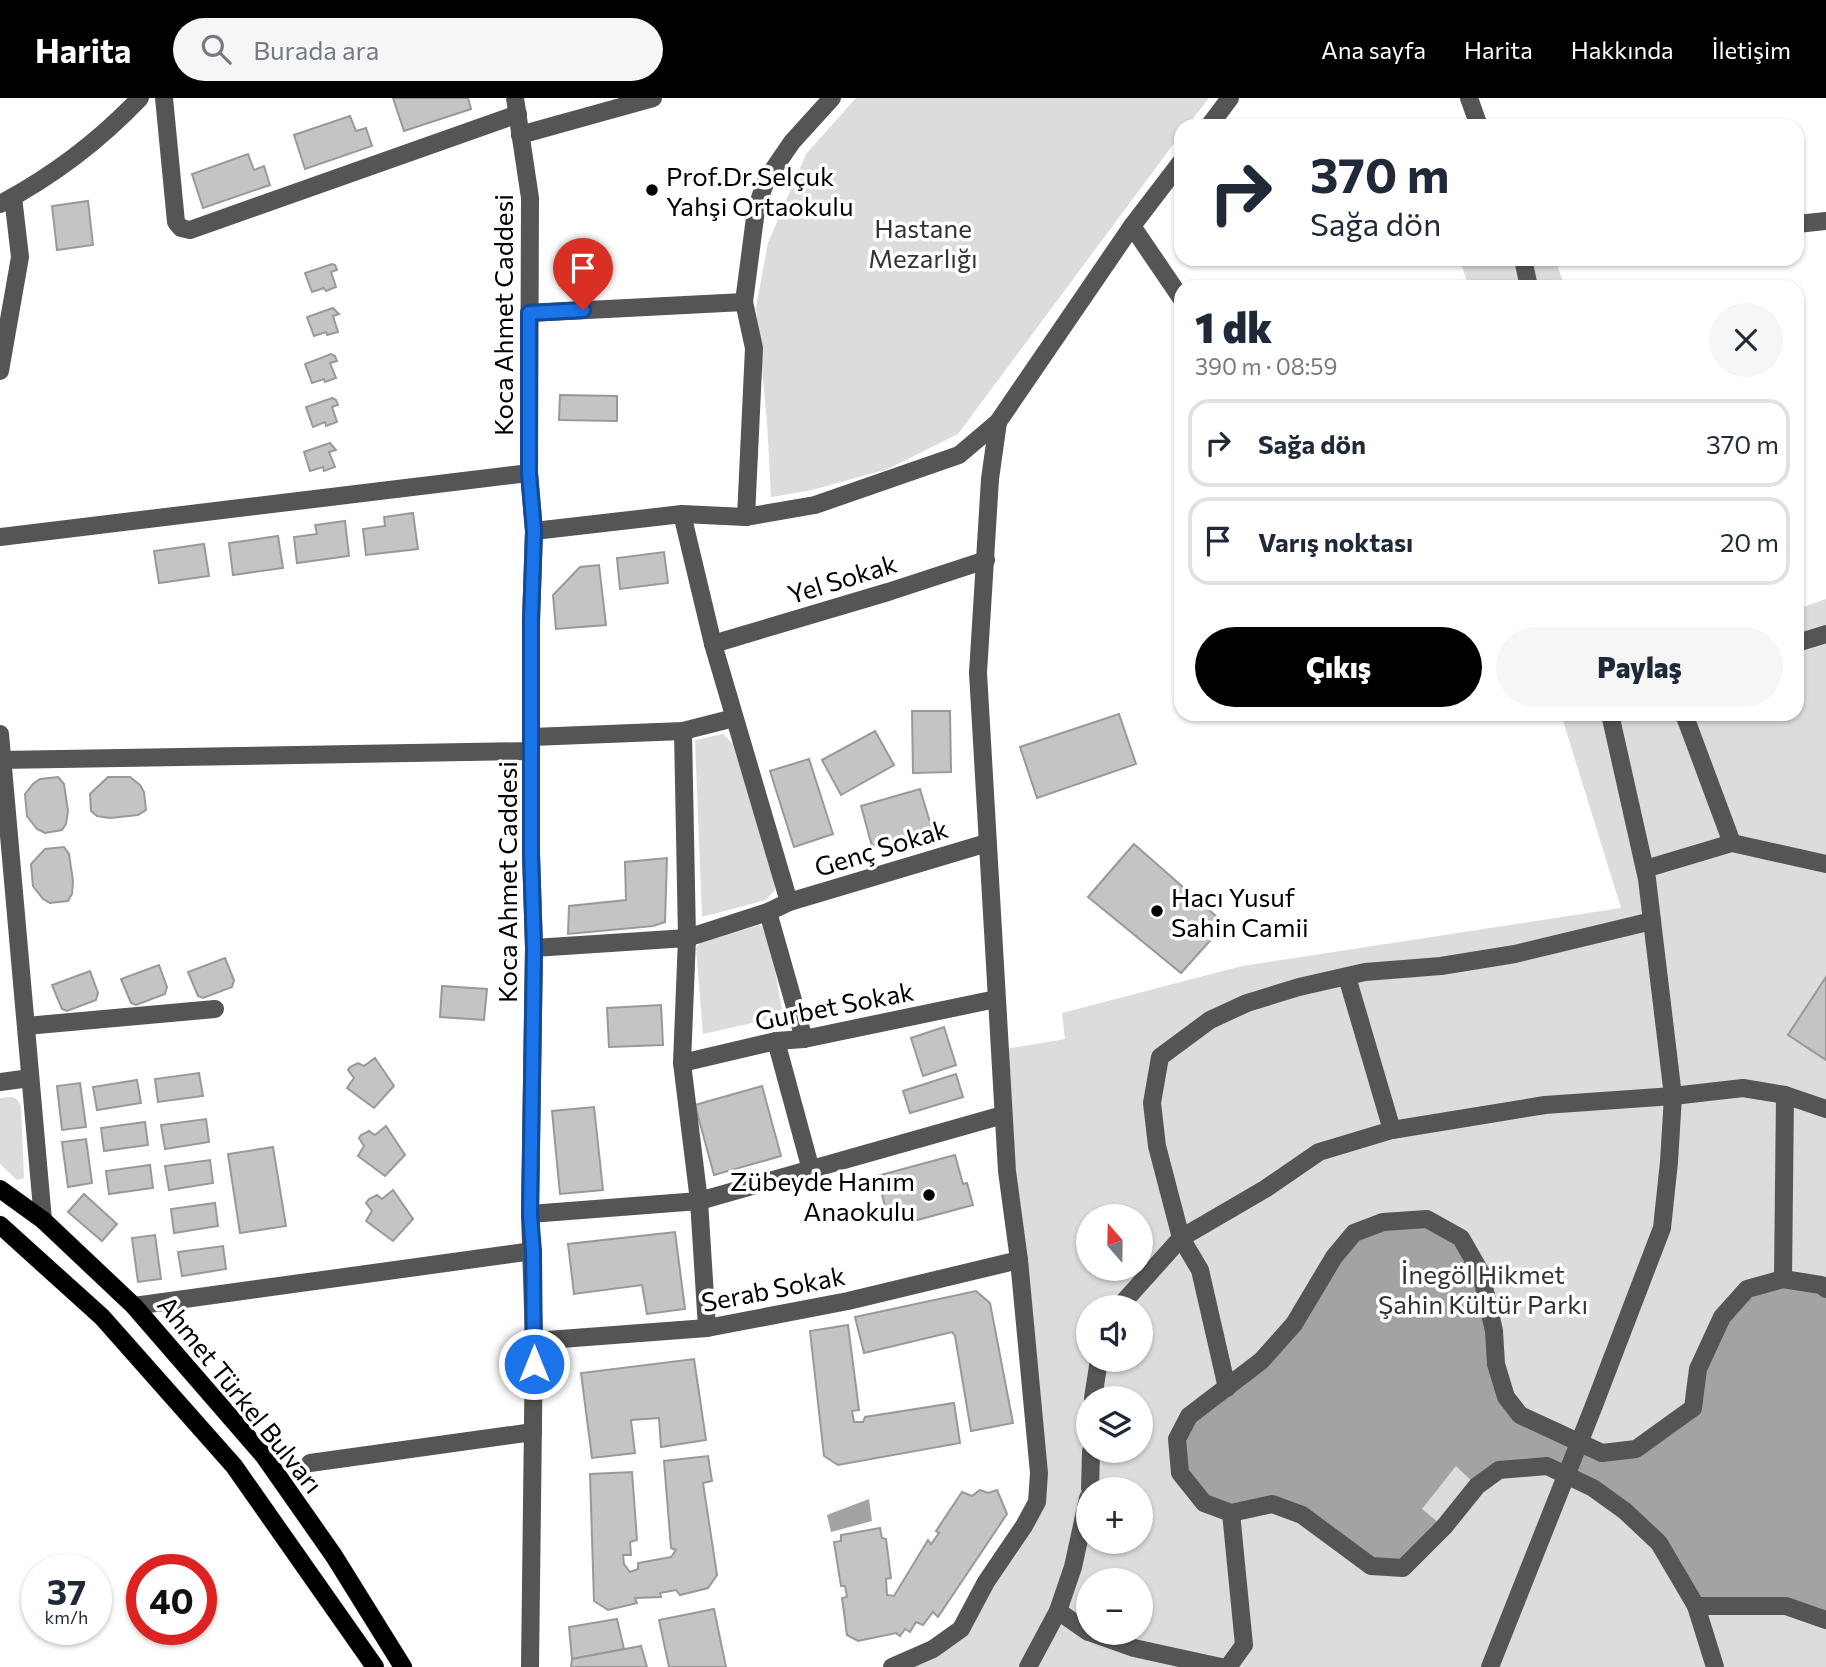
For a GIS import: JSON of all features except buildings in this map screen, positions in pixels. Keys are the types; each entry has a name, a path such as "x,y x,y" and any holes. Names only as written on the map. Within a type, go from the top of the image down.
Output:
{"main road":[{"name":"Ahmet Türkel Bulvarı","path":"0,1188 43,1220 135,1306 264,1456 334,1556 403,1667"},
{"name":"Ahmet Türkel Bulvarı","path":"0,1224 102,1317 234,1466 375,1667"}],"street":[{"path":"0,371 20,257 6,200 112,128 140,98"},
{"path":"164,98 176,222 181,228 191,230 516,106"},
{"path":"520,135 653,98"},
{"path":"746,517 754,348 744,302 756,209 766,180 792,142 832,98"},
{"path":"1214,119 1230,98"},
{"path":"1469,98 1476,119"},
{"name":"Koca Ahmet Caddesi","path":"516,106 530,198 529,473 534,531 531,621 534,948 530,1214 534,1341 530,1667"},
{"path":"534,531 682,514 746,517 815,505 959,456 998,422 1132,226 1174,171"},
{"path":"1804,223 1826,221"},
{"path":"1132,226 1174,288"},
{"path":"529,313 744,302"},
{"path":"892,1667 933,1649 961,1629 986,1582 1037,1502 1037,1443 1003,1115 978,673 990,479 998,422"},
{"path":"0,537 529,473"},
{"path":"682,514 713,645 789,902"},
{"name":"Yel Sokak","path":"713,645 986,560"},
{"path":"1804,641 1826,634"},
{"path":"1,760 532,744 683,731 734,718"},
{"path":"1490,1667 1662,1227 1673,1096 1644,869 1612,721"},
{"path":"1687,721 1732,844"},
{"path":"683,731 687,938 682,1063 699,1201 707,1328"},
{"path":"0,734 43,1220"},
{"name":"Genç Sokak","path":"534,948 687,938 768,912 789,902 987,842"},
{"path":"1644,869 1732,844 1826,864"},
{"path":"768,912 804,1039"},
{"path":"1227,1388 1200,1270 1181,1238 1157,1146 1152,1103 1160,1057 1210,1020 1247,1003 1298,987 1366,972 1441,966 1515,954 1652,921"},
{"path":"1347,977 1392,1130"},
{"name":"Gurbet Sokak","path":"682,1063 776,1041 804,1039 996,999"},
{"path":"26,1026 215,1009"},
{"path":"776,1041 811,1170"},
{"path":"0,1082 30,1078"},
{"path":"1130,1295 1181,1238 1265,1189 1319,1152 1392,1130 1545,1105 1743,1088 1785,1094 1826,1110"},
{"path":"1783,1279 1785,1094"},
{"path":"530,1214 699,1201 1003,1115"},
{"path":"1715,1667 1696,1606 1659,1543 1625,1511 1593,1488 1547,1466 1499,1470 1477,1486 1444,1527 1403,1568 1371,1566 1302,1515 1272,1504 1231,1513 1204,1503 1180,1473 1177,1439 1189,1416 1261,1361 1294,1324 1335,1257 1354,1233 1384,1222 1427,1219 1461,1238 1481,1273 1494,1332 1496,1364 1506,1397 1520,1415 1602,1453 1636,1449 1693,1408 1698,1369 1722,1317 1747,1289 1783,1279 1821,1285 1826,1289"},
{"path":"135,1306 533,1251"},
{"name":"Serab Sokak","path":"534,1341 707,1328 848,1301 1019,1260"},
{"path":"310,1463 533,1432"},
{"path":"1228,1667 1244,1644 1231,1513"},
{"path":"1028,1667 1058,1611 1076,1553"},
{"path":"1696,1606 1786,1606 1826,1620"},
{"path":"1058,1611 1076,1623"},
{"path":"1126,1645 1221,1667"}],"green space":[{"name":"Hastane Mezarlığı","path":"856,98 1209,98 1192,119 1174,119 1174,143 958,434 888,469 812,490 771,497 756,307 768,243 806,154"},
{"path":"1462,266 1558,266 1562,280 1467,280"},
{"name":"İnegöl Hikmet Şahin Kültür Parkı","path":"1826,599 1826,1667 892,1667 961,1629 1037,1502 999,1050 1065,1039 1062,1013 1242,966 1621,908 1563,721 1804,721 1804,607"},
{"path":"723,734 733,744 776,877 775,890 766,900 702,917 695,740"},
{"path":"760,925 768,929 783,1016 703,1034 696,948 702,941"},
{"path":"0,1098 17,1099 21,1106 24,1178 17,1180 0,1164"}],"shaded area":[{"path":"1427,1219 1461,1238 1481,1273 1506,1397 1602,1453 1636,1449 1693,1408 1698,1369 1747,1289 1783,1279 1826,1289 1826,1620 1786,1606 1696,1606 1659,1543 1547,1466 1499,1470 1477,1486 1456,1466 1422,1509 1444,1527 1403,1568 1371,1566 1272,1504 1231,1513 1204,1503 1180,1473 1189,1416 1261,1361 1354,1233"},
{"path":"869,1499 872,1521 831,1532 827,1515"}],"place":[{"name":"Prof.Dr.Selçuk Yahşi Ortaokulu","path":"652,190"},
{"name":"Hacı Yusuf Sahin Camii","path":"1157,911"},
{"name":"Zübeyde Hanım Anaokulu","path":"929,1195"}],"route":[{"path":"534,1364 530,1214 534,948 531,854 531,621 534,531 529,473 529,313 583,310"}]}
